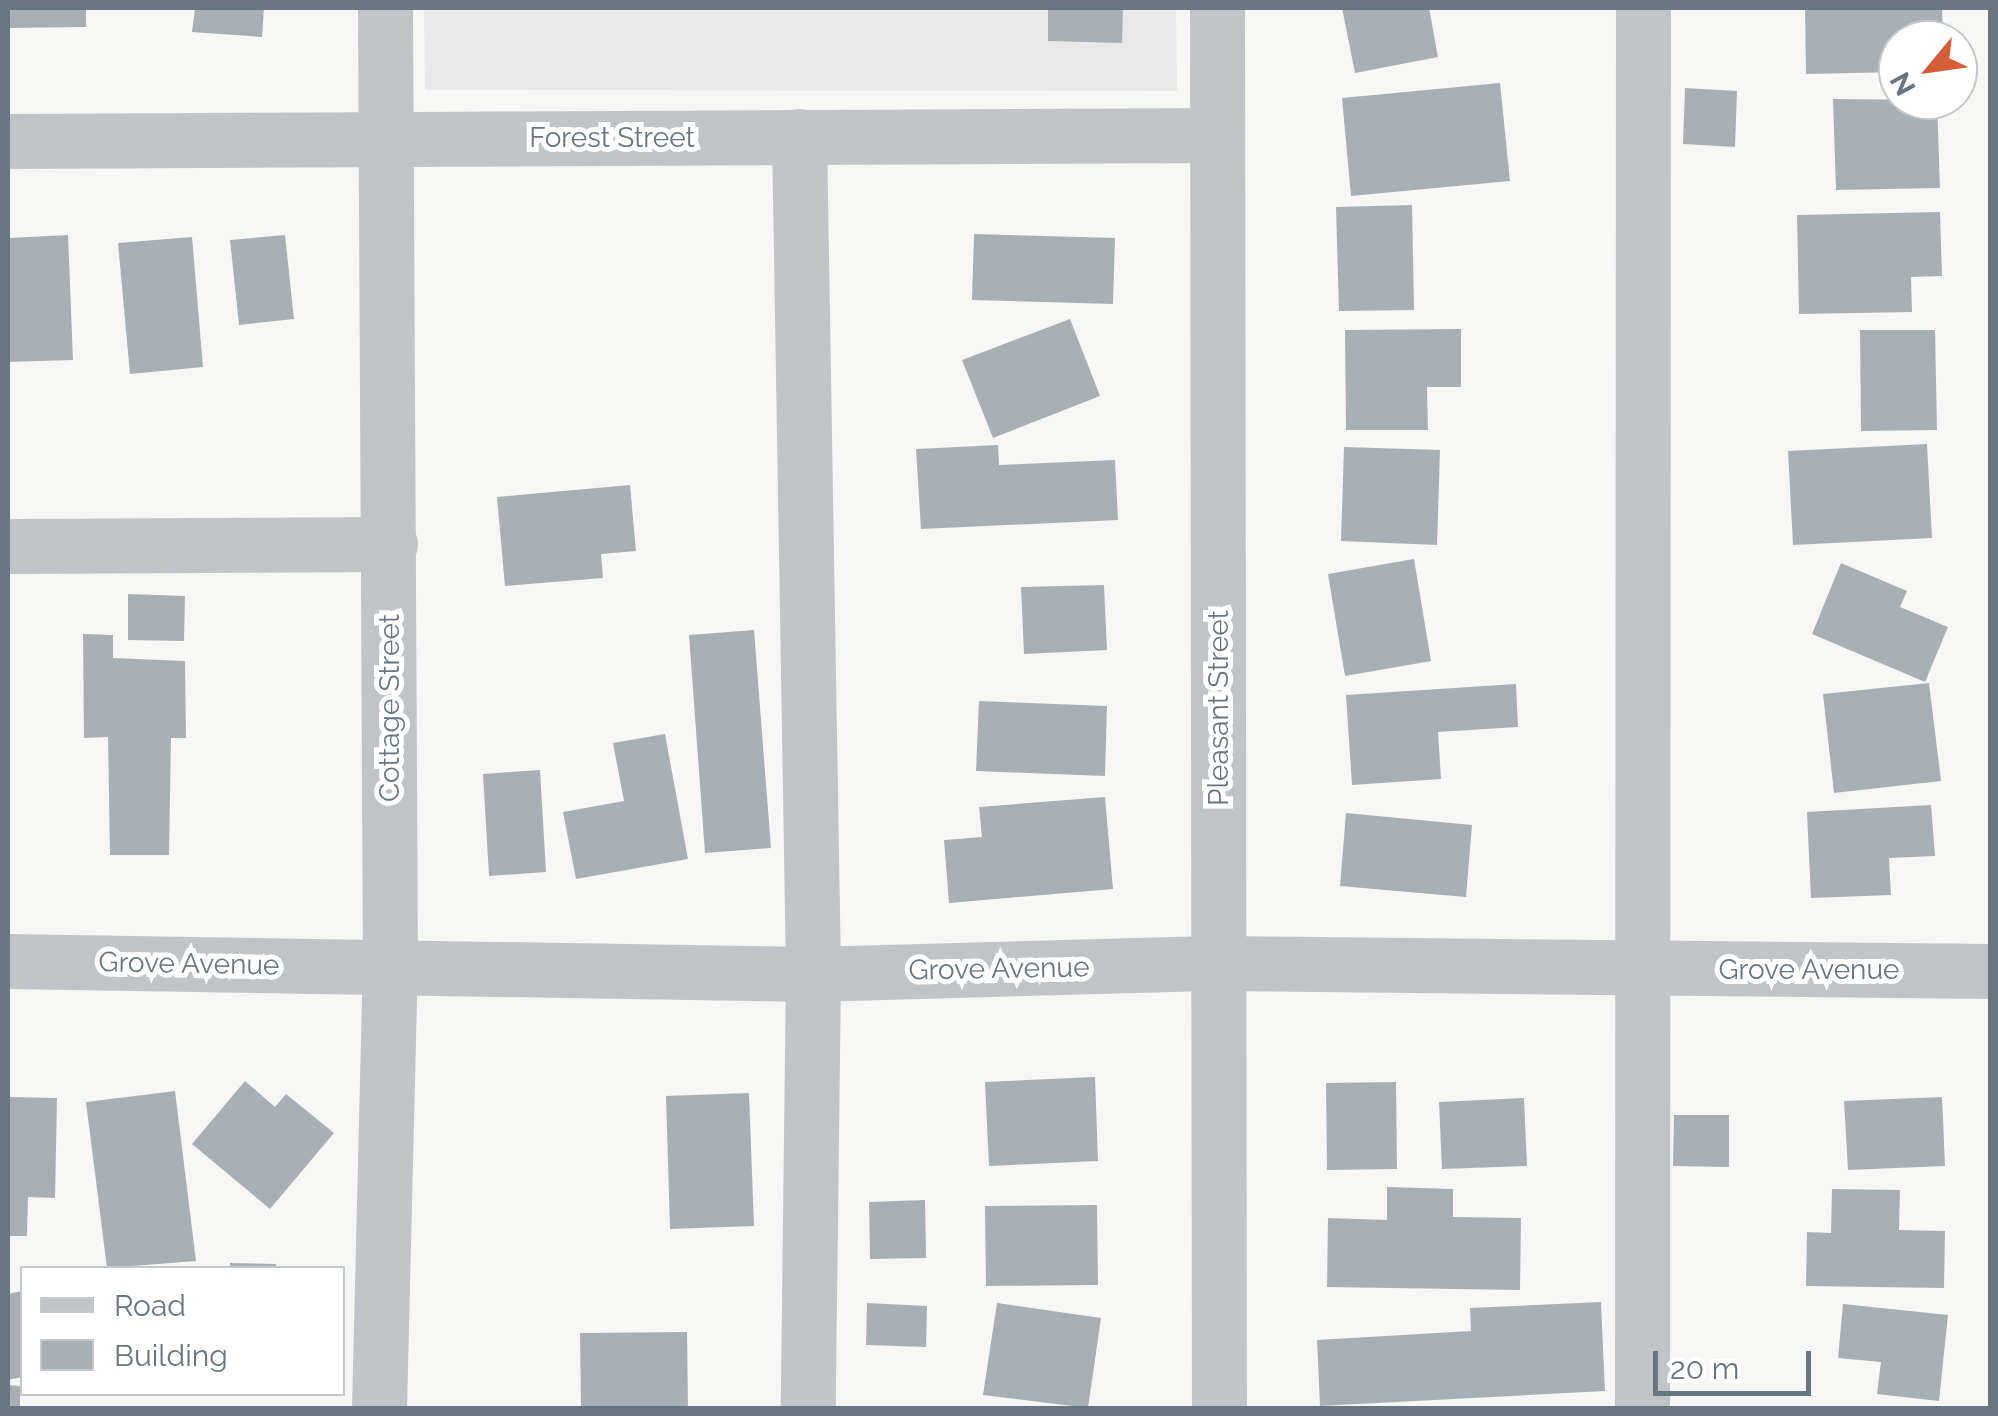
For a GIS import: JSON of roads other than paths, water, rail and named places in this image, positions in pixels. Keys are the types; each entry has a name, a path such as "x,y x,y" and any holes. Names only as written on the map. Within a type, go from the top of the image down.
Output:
{"street":[{"name":"Cottage Street","path":"378,1408 390,968 384,8"},
{"name":"Pleasant Street","path":"1217,8 1219,1408"},
{"path":"1642,1408 1643,8"},
{"name":"Forest Street","path":"8,140 1217,135"},
{"path":"799,136 813,974 808,1408"},
{"path":"8,546 390,544"},
{"name":"Grove Avenue","path":"8,961 813,974 1219,963 1990,971"}]}
